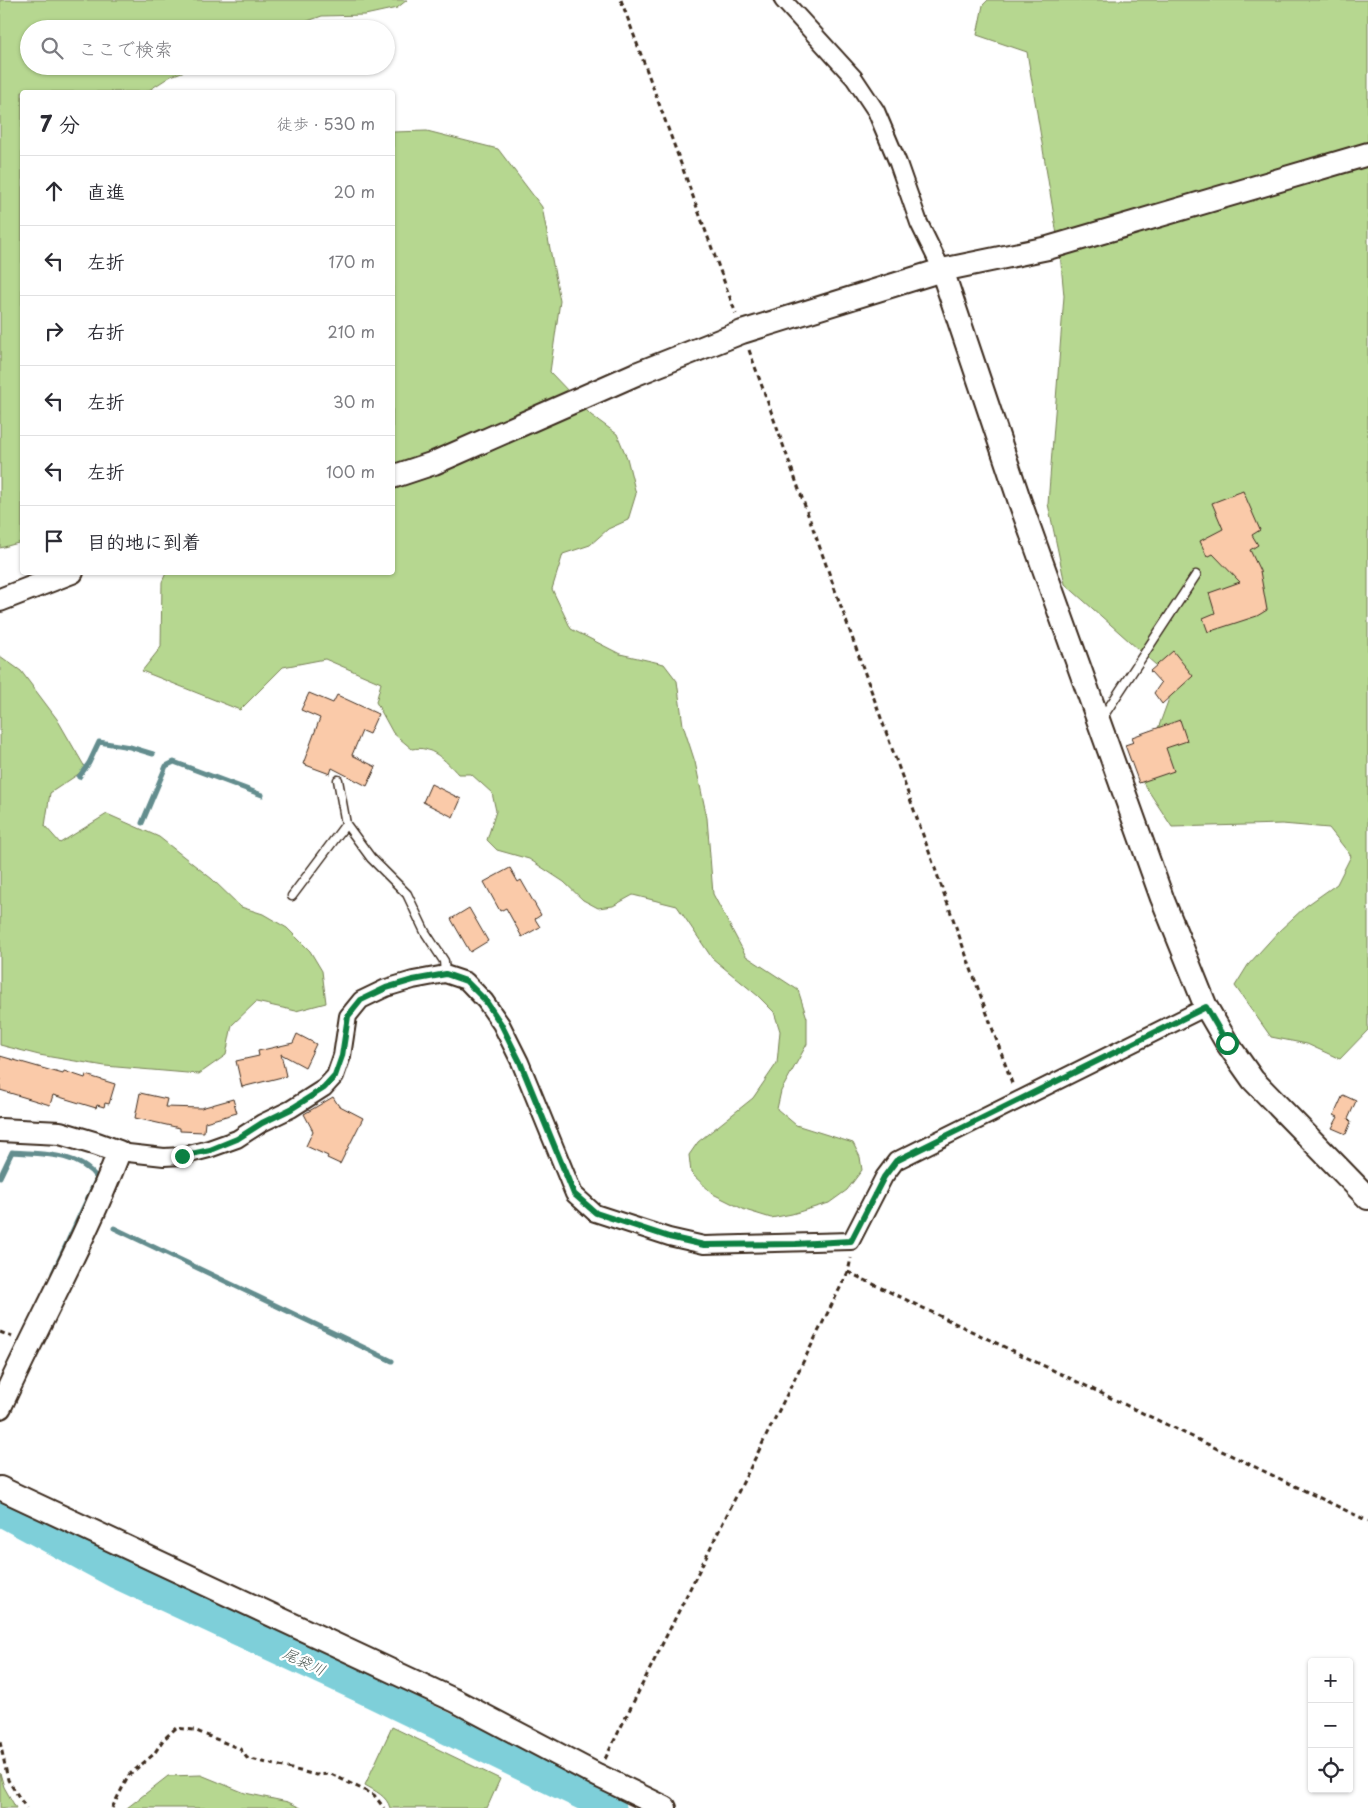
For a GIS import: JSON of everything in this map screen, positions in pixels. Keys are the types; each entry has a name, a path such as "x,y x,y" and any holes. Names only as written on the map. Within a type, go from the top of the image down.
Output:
{"street":[{"path":"783,0 854,78 876,111 898,163 919,223 942,270 1020,502 1162,898 1206,1007 1227,1043 1253,1080 1368,1198"},
{"path":"395,476 434,463 636,374 742,332 942,270 1048,248 1368,154"},
{"path":"0,600 64,575"},
{"path":"0,1130 60,1133 119,1152 164,1157 182,1156 210,1150 237,1139 324,1088 335,1076 342,1056 348,1016 361,1000 386,988 413,980 446,974 466,981 485,1000 501,1024 520,1062 574,1194 596,1213 669,1237 704,1245 796,1244 851,1241 884,1177 896,1161 1206,1007"},
{"path":"0,1408 28,1345 102,1195 119,1152"},
{"path":"0,1488 456,1701 597,1775 665,1808"}],"lane":[{"path":"1099,722 1196,575"},
{"path":"338,780 346,824 371,858 407,894 425,932 444,962 446,974"},
{"path":"292,896 346,824"}],"path":[{"path":"621,0 1018,1101"},
{"path":"597,1775 848,1272 851,1261 851,1241"},
{"path":"848,1272 1368,1521"},
{"path":"112,1808 129,1775 154,1754 163,1740 176,1728 194,1730 240,1749 247,1758 316,1774 331,1774 374,1795 384,1808"},
{"path":"0,1742 8,1780 26,1808"}],"green space":[{"path":"0,0 407,0 397,8 365,15 322,16 311,20 20,20 20,75 174,75 149,90 20,90 20,543 0,548"},
{"path":"988,0 1368,0 1368,1030 1340,1059 1307,1044 1271,1037 1235,986 1248,965 1279,931 1306,906 1337,884 1351,856 1329,828 1282,824 1172,827 1140,778 1175,682 1065,584 1048,504 1064,296 1060,253 1027,52 977,35 983,5"},
{"path":"427,131 498,149 542,207 560,301 550,372 591,415 617,434 627,458 636,494 628,520 608,529 590,545 563,554 552,589 571,629 620,654 664,664 677,681 683,725 695,762 707,818 713,894 746,956 798,990 807,1018 807,1044 781,1091 777,1109 796,1125 853,1143 860,1157 862,1170 847,1190 829,1203 771,1218 745,1210 713,1194 691,1173 689,1155 698,1142 753,1098 777,1063 780,1031 774,1012 758,996 712,958 677,906 633,895 613,906 598,908 583,900 564,882 529,859 497,850 487,840 496,811 492,793 471,774 458,774 431,751 419,748 412,749 393,733 376,702 381,683 325,659 283,667 240,710 142,671 161,647 162,582 165,575 395,575 395,132"},
{"path":"0,656 21,671 57,719 86,769 50,793 45,826 60,843 107,814 159,837 212,879 241,907 263,914 287,928 310,951 322,971 326,1003 296,1011 256,1002 232,1025 226,1055 199,1074 105,1066 39,1055 0,1045"},
{"path":"392,1727 500,1779 487,1808 390,1808 383,1797 365,1785"},
{"path":"0,1773 4,1787 16,1808 0,1808"},
{"path":"201,1775 245,1793 288,1802 301,1808 127,1808 168,1776"}],"building":[{"path":"1243,491 1260,530 1252,535 1258,545 1250,550 1260,571 1267,610 1257,616 1208,632 1203,618 1215,613 1209,593 1240,582 1213,554 1207,557 1200,541 1223,529 1212,503"},
{"path":"1173,651 1193,676 1162,704 1154,693 1161,683 1150,671"},
{"path":"309,693 333,703 337,695 378,714 369,734 362,731 352,755 376,767 367,786 332,768 330,774 303,764 320,718 301,710"},
{"path":"1180,720 1187,741 1166,748 1174,771 1139,783 1125,745 1134,742 1132,737"},
{"path":"431,784 461,799 453,817 423,802"},
{"path":"510,868 518,882 521,880 541,915 535,919 540,927 522,937 506,908 500,911 484,882"},
{"path":"469,908 488,941 470,952 451,919"},
{"path":"297,1034 316,1044 305,1067 281,1054 286,1076 242,1087 236,1061 259,1056 258,1051 293,1043"},
{"path":"0,1056 63,1074 64,1071 85,1078 86,1075 115,1084 109,1104 105,1103 104,1107 97,1105 96,1108 53,1095 50,1105 0,1090"},
{"path":"140,1093 167,1099 165,1107 201,1108 233,1099 237,1113 205,1122 204,1132 180,1131 180,1128 135,1118"},
{"path":"1343,1095 1356,1101 1348,1119 1351,1122 1346,1134 1332,1128 1338,1117 1334,1115"},
{"path":"333,1097 338,1105 363,1118 340,1164 306,1146 313,1131 304,1114"}],"waterway":[{"path":"79,777 89,763 99,742 130,747 153,754"},
{"path":"142,823 166,766 174,762 262,795"},
{"path":"0,1177 12,1152 47,1154 69,1159 80,1163 97,1178 53,1273"},
{"path":"114,1228 392,1361"},
{"name":"尾袋川","path":"0,1510 116,1573 361,1687 611,1808"}],"route":[{"path":"182,1156 210,1150 237,1139 324,1088 335,1076 342,1056 348,1016 361,1000 386,988 413,980 446,974 466,981 485,1000 501,1024 520,1062 574,1194 596,1213 669,1237 704,1245 796,1244 851,1241 884,1177 896,1161 1206,1007 1227,1043"}]}
